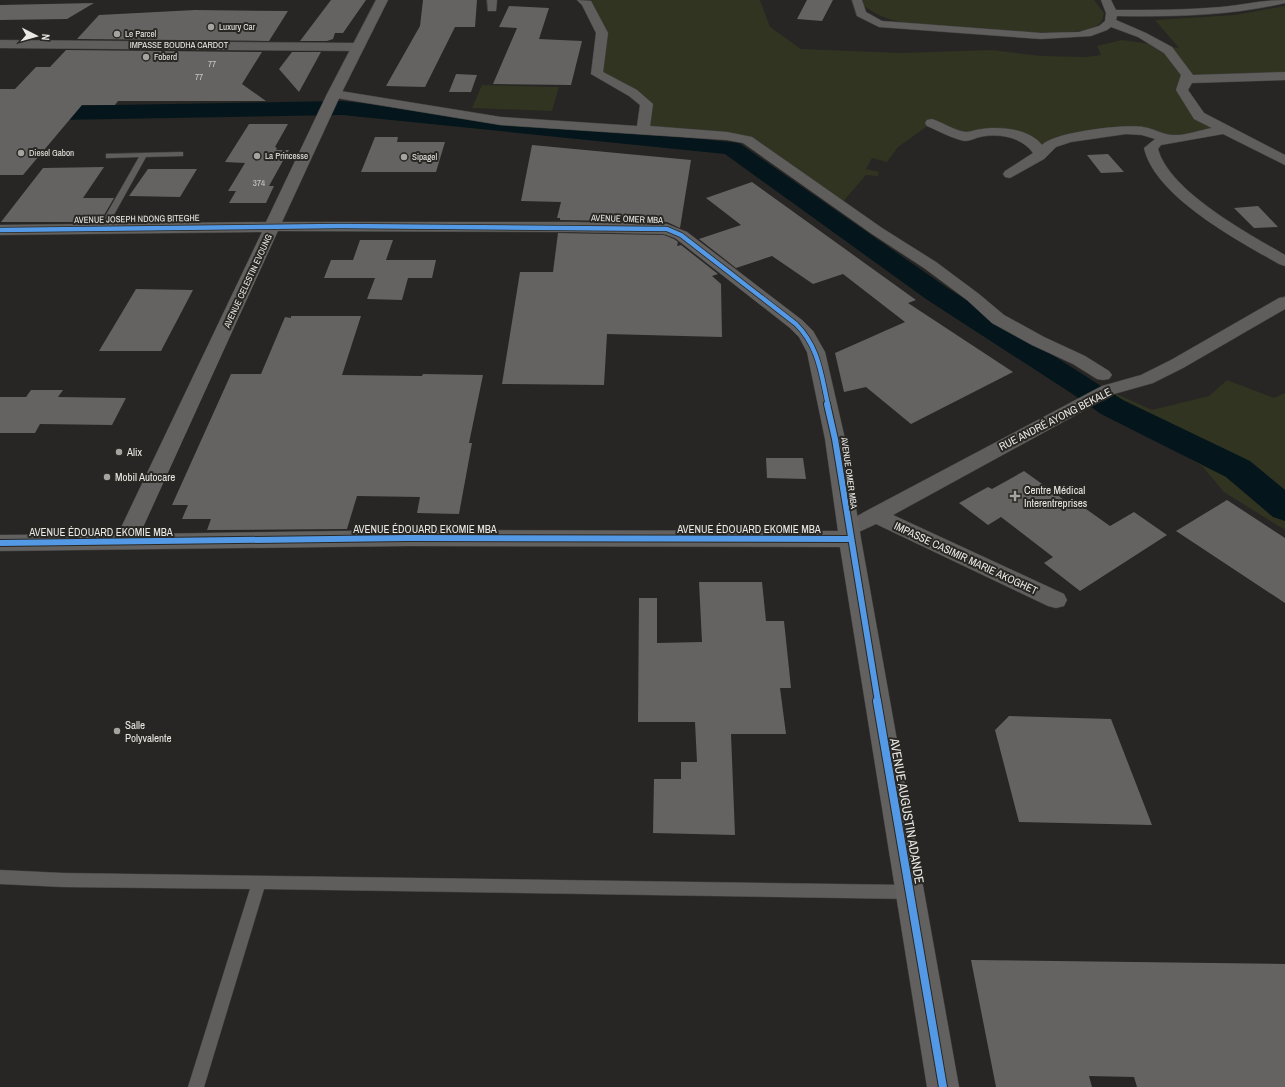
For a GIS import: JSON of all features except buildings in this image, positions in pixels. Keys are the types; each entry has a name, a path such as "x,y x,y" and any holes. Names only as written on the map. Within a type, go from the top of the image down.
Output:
{"street":[{"name":"AVENUE CELESTIN EVOUNG","path":"125,542 274,227 333,97 382,0"},
{"path":"582,0 587,3 602,33 597,74 633,93 647,104 643,130"},
{"path":"857,0 861,14 865,18 879,24 904,27 1062,36 1091,34 1104,28 1111,17"},
{"path":"1106,0 1111,17 1168,50 1187,75 1187,79 1182,90 1198,116 1285,161"},
{"path":"1150,0 1169,13"},
{"path":"1111,17 1261,5 1285,0"},
{"name":"IMPASSE BOUDHA CARDOT","path":"0,44 358,47"},
{"path":"1187,79 1285,76"},
{"path":"333,97 359,99 501,121 726,136 747,140 876,231 930,265 973,297 998,319 1038,341 1079,360 1106,382"},
{"path":"932,123 967,137 974,133 1011,134 1030,141 1040,153"},
{"path":"1010,174 1038,156 1051,144 1069,138 1101,132 1126,130 1143,131 1172,139"},
{"path":"1224,130 1157,142 1151,148 1151,152 1164,173 1189,198 1222,225 1285,262"},
{"name":"AVENUE JOSEPH NDONG BITEGHE","path":"0,230 274,227"},
{"name":"AVENUE OMER MBA","path":"274,227 621,228 667,229 681,235 807,335 816,352 824,383 835,439 849,535"},
{"name":"RUE ANDRÉ AYONG BEKALE","path":"849,535 875,515 1088,401 1106,382 1147,379 1177,364 1285,302"},
{"name":"IMPASSE CASIMIR MARIE AKOGHET","path":"875,515 1056,600"},
{"name":"AVENUE ÉDOUARD EKOMIE MBA","path":"0,543 849,535"},
{"name":"AVENUE AUGUSTIN ADANDE","path":"849,535 943,1087"}],"lane":[{"path":"109,156 180,154"},
{"path":"102,229 144,155"},
{"path":"0,877 259,883 910,892"},
{"path":"196,1087 259,883"}],"green space":[{"path":"582,0 760,0 770,27 801,49 901,53 992,50 1041,56 1087,57 1101,55 1097,46 1122,40 1179,48 1155,20 1235,15 1285,6 1285,76 1187,79 1182,90 1198,116 1224,130 1171,139 1143,131 1069,138 1040,153 1011,134 967,137 932,123 898,147 887,162 872,158 866,169 879,172 878,176 866,175 840,205 747,140 643,130 647,104 597,74 602,33 587,3"},
{"path":"863,0 1094,0 1104,13 1102,20 1097,26 1084,30 1063,32 1008,31 904,23 875,13 864,6"},
{"path":"482,85 559,87 552,111 472,108"},
{"path":"1227,380 1274,398 1285,393 1285,530 1224,492 1202,466 1097,406 1117,394 1152,410 1209,396"}],"waterway":[{"path":"0,114 342,108 731,148 936,293 1082,386 1112,407 1238,469 1285,509"}],"cycle path":[{"path":"0,230 341,226 667,229 681,235 796,324 807,335 816,352 835,439 850,539 943,1087"},
{"path":"0,543 408,538 850,539"}],"place":[{"name":"Luxury Car","path":"211,27"},
{"name":"Le Parcel","path":"117,34"},
{"name":"Foberd","path":"146,57"},
{"name":"Diesel Gabon","path":"21,153"},
{"name":"La Princesse","path":"257,156"},
{"name":"Sipagel","path":"404,157"},
{"name":"Alix","path":"119,452"},
{"name":"Mobil Autocare","path":"107,477"},
{"name":"Centre Médical Interentreprises","path":"1015,496"},
{"name":"Salle Polyvalente","path":"117,731"}]}
